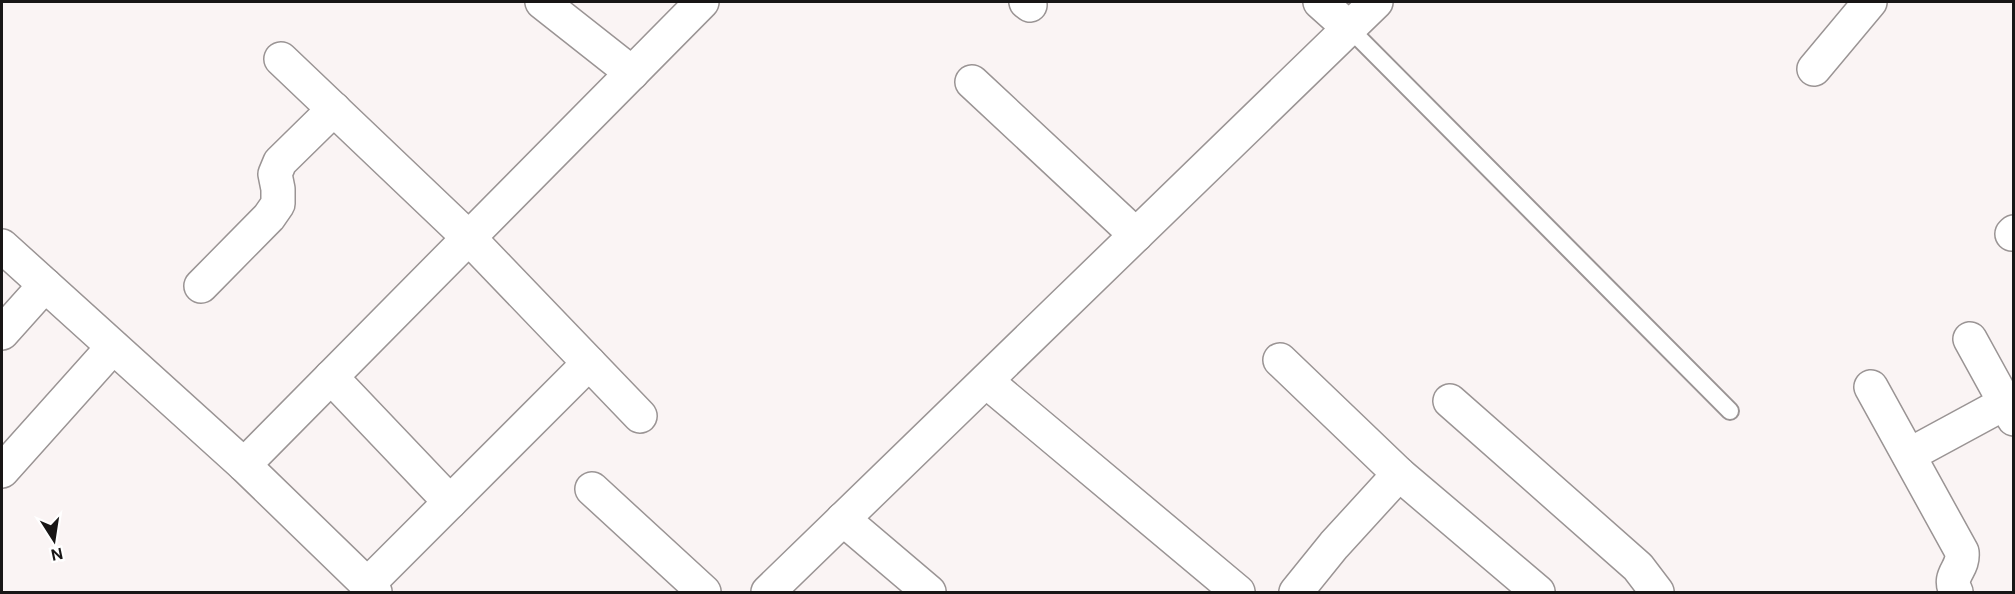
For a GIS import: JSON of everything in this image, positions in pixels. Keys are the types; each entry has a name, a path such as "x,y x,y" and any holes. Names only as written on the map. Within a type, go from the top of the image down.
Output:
{"street":[{"path":"542,2 632,73"},
{"path":"244,465 702,2"},
{"path":"1320,2 1349,28"},
{"path":"788,586 843,519 1376,2"},
{"path":"1814,69 1870,2"},
{"path":"281,58 469,238 640,416"},
{"path":"972,82 1136,235"},
{"path":"201,286 269,217 278,204 275,174 280,162 334,109"},
{"path":"2,246 244,465 371,589 450,502 589,363"},
{"path":"2,333 45,285"},
{"path":"1909,454 2009,411 1970,339"},
{"path":"2,471 113,347"},
{"path":"1280,360 1399,474 1538,592"},
{"path":"331,377 450,502"},
{"path":"986,381 1238,592"},
{"path":"1871,387 1962,552 1963,559 1952,584 1956,592"},
{"path":"1450,401 1638,567 1657,592"},
{"path":"1296,592 1334,545 1399,474"},
{"path":"592,489 704,592"},
{"path":"843,519 929,592"}],"lane":[{"path":"1349,28 1730,411"}]}
